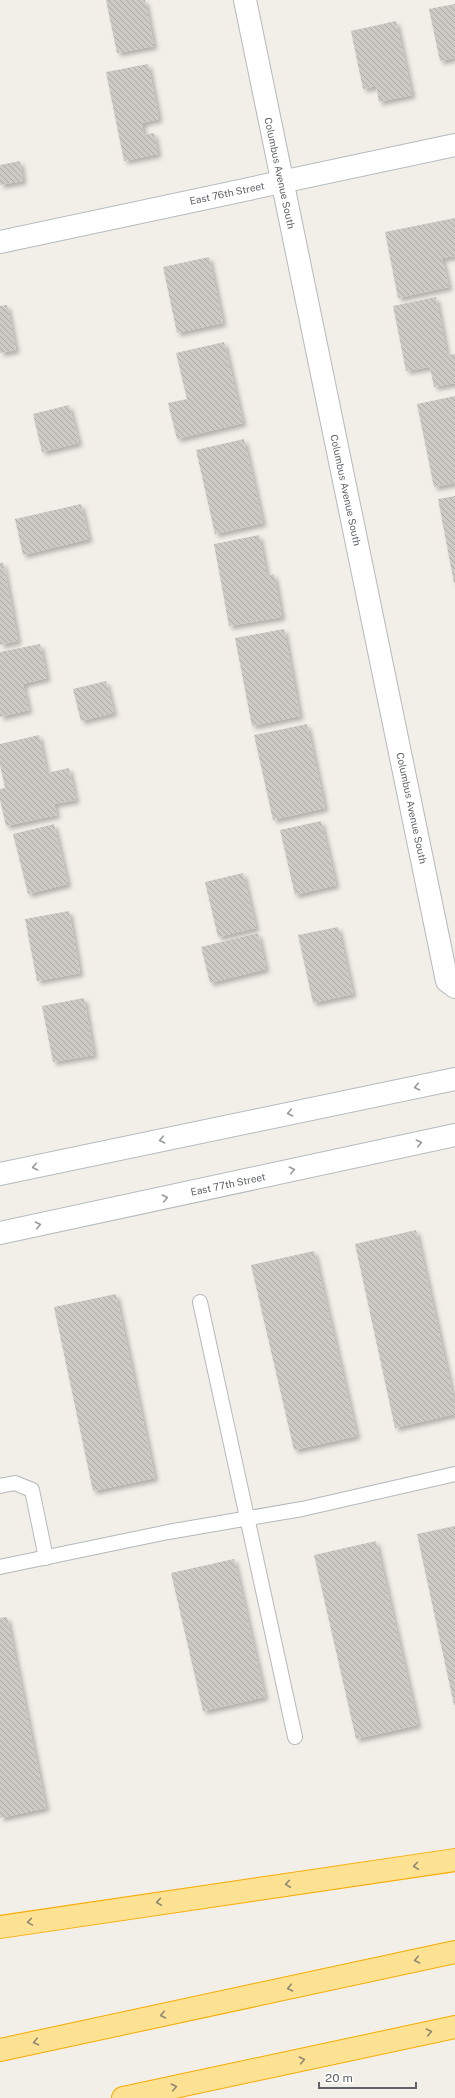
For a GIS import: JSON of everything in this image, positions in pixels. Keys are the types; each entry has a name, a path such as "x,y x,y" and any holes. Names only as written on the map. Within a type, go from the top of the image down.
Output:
{"highway":[{"path":"0,1926 455,1860"},
{"path":"0,2050 455,1952"},
{"path":"123,2098 455,2027"}],"street":[{"name":"Columbus Avenue South","path":"244,0 451,984"},
{"name":"East 76th Street","path":"0,242 455,145"},
{"path":"0,1174 455,1079"},
{"name":"East 77th Street","path":"0,1233 455,1135"}],"lane":[{"path":"200,1302 295,1737"},
{"path":"0,1567 247,1518 302,1509 455,1474"},
{"path":"0,1486 15,1483 32,1490 46,1558"}],"building":[{"path":"106,0 145,0 154,46 117,53"},
{"path":"455,4 455,58 440,61 429,9"},
{"path":"396,21 412,95 379,102 376,86 363,89 351,31"},
{"path":"148,64 159,119 142,123 144,135 154,133 158,154 124,161 106,72"},
{"path":"20,161 23,181 0,185 0,165"},
{"path":"455,218 455,256 442,258 449,287 398,298 385,232"},
{"path":"209,257 223,323 177,333 163,267"},
{"path":"436,297 447,355 455,354 455,383 434,387 430,367 406,371 393,306"},
{"path":"7,305 16,350 0,353 0,306"},
{"path":"224,342 243,423 177,439 168,403 187,399 176,353"},
{"path":"455,396 455,483 434,487 417,404"},
{"path":"69,405 79,443 42,452 33,414"},
{"path":"244,439 263,523 215,534 196,450"},
{"path":"455,496 455,583 454,583 438,499"},
{"path":"81,504 89,539 23,555 15,519"},
{"path":"259,535 267,576 274,574 282,617 229,626 214,544"},
{"path":"3,562 18,641 0,645 0,563"},
{"path":"284,629 300,716 252,726 235,638"},
{"path":"40,644 47,678 23,684 29,710 0,717 0,652"},
{"path":"106,681 114,713 81,721 73,689"},
{"path":"307,724 325,808 273,820 254,735"},
{"path":"39,735 47,773 69,768 76,800 54,804 57,815 6,826 0,800 0,789 5,788 0,765 0,744"},
{"path":"321,821 336,885 295,895 280,830"},
{"path":"54,824 68,884 28,894 13,834"},
{"path":"243,873 256,928 218,937 205,882"},
{"path":"69,911 80,973 37,981 25,919"},
{"path":"338,927 353,994 313,1003 298,935"},
{"path":"258,933 266,969 210,983 201,947"},
{"path":"84,998 94,1055 53,1062 42,1006"},
{"path":"416,1230 455,1405 455,1414 395,1428 355,1244"},
{"path":"314,1251 357,1436 294,1450 251,1265"},
{"path":"116,1294 155,1478 93,1491 54,1307"},
{"path":"455,1526 455,1705 454,1705 417,1534"},
{"path":"376,1541 418,1725 356,1739 314,1555"},
{"path":"234,1559 265,1697 203,1711 171,1573"},
{"path":"7,1617 46,1808 0,1818 0,1618"}]}
